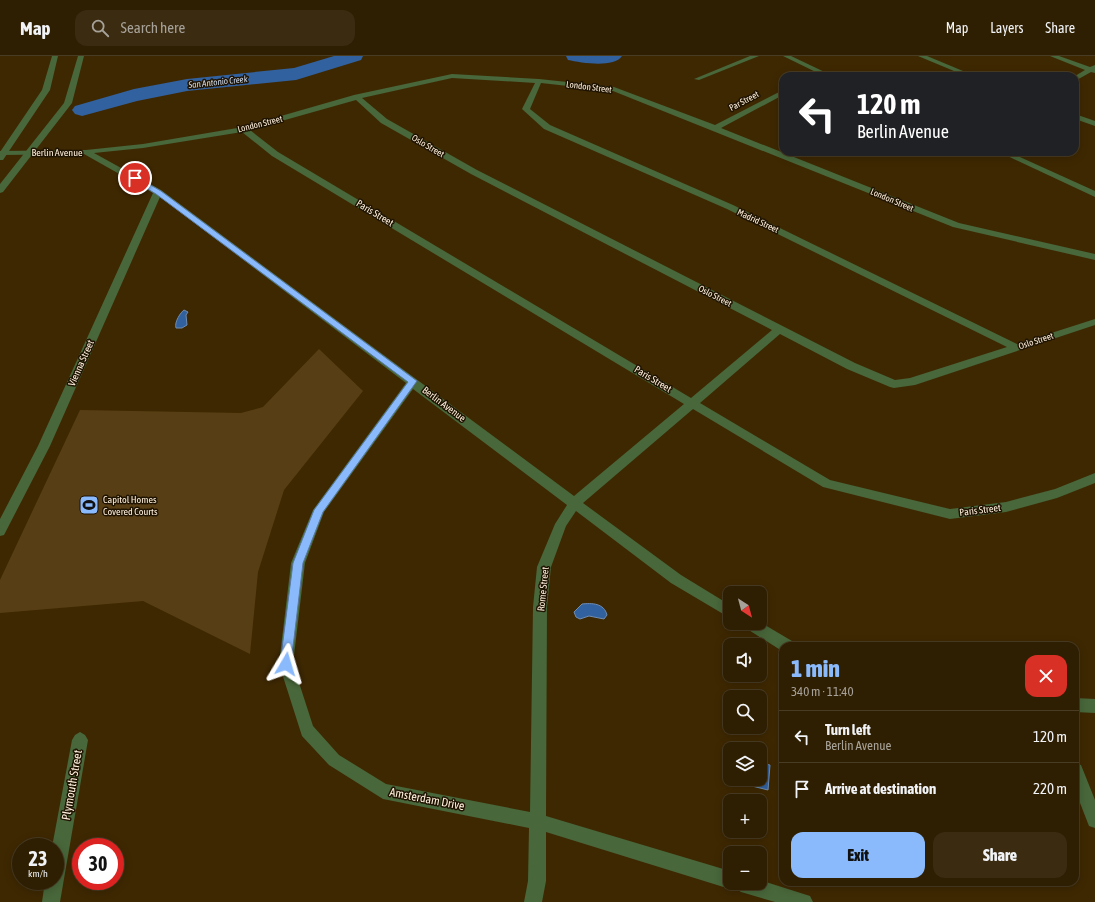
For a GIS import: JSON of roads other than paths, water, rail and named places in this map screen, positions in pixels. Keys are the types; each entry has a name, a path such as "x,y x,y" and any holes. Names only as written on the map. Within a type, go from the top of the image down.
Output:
{"street":[{"path":"3,154 46,90 55,56"},
{"path":"0,190 68,103 80,56"},
{"path":"697,79 756,56"},
{"path":"786,56 821,72"},
{"path":"921,56 962,72"},
{"path":"1053,56 1094,69"},
{"path":"1079,77 1094,69"},
{"name":"London Street","path":"86,152 244,129 357,97 452,76 539,81 614,89 779,154"},
{"name":"Madrid Street","path":"539,81 526,109 547,127 730,207 1017,348"},
{"name":"Par Street","path":"715,128 779,94"},
{"name":"Oslo Street","path":"357,97 384,121 474,172 851,366 894,384 912,382 1095,322"},
{"path":"1079,118 1095,124"},
{"name":"Paris Street","path":"244,129 275,154 827,484 950,514 1006,507 1057,494 1095,478"},
{"path":"109,163 128,147"},
{"name":"Berlin Avenue","path":"3,154 31,150 86,152 109,163 158,192 413,381 676,579 723,608"},
{"name":"London Street","path":"783,156 923,214 956,225 1095,257"},
{"path":"1012,156 1095,194"},
{"name":"Vienna Street","path":"0,531 44,446 158,192"},
{"name":"Rome Street","path":"533,902 537,881 539,822 540,607 544,567 561,524 575,503 779,329"},
{"name":"Amsterdam Drive","path":"413,381 319,510 298,563 286,664 307,731 334,760 383,791 539,822 723,878"},
{"path":"761,630 780,642"},
{"path":"1079,705 1095,706"},
{"name":"Plymouth Street","path":"62,838 80,740"},
{"path":"1079,781 1095,820"},
{"name":"Plymouth Street","path":"51,902 53,890"},
{"path":"764,890 804,902"}],"water":[{"path":"184,310 188,312 186,315 187,325 182,328 176,328 177,320"},
{"path":"582,604 594,604 600,606 607,615 604,619 589,616 580,619 576,617 574,612"},
{"path":"767,764 770,765 768,790 752,786 767,786"}],"waterway":[{"name":"San Antonio Creek","path":"82,110 134,95 187,85 296,74 354,56"},
{"name":"San Antonio Creek","path":"575,56 611,58 613,56"}],"place":[{"name":"Capitol Homes Covered Courts","path":"89,505"}]}
